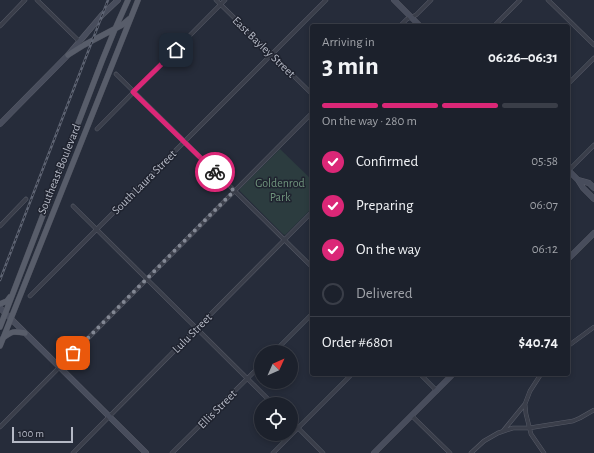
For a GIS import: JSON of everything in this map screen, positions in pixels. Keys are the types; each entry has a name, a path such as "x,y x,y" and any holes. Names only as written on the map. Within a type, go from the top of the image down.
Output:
{"main road":[{"name":"Southeast Boulevard","path":"0,327 115,29 128,0"},
{"name":"Southeast Boulevard","path":"0,346 138,0"},
{"path":"68,55 81,43 115,29 122,25 132,15"},
{"path":"0,304 7,301 13,294"},
{"path":"3,338 15,332 25,333"}],"street":[{"path":"0,26 25,0"},
{"path":"37,0 81,43 102,15 118,0"},
{"name":"East Bayley Street","path":"216,0 310,92"},
{"path":"96,129 225,0"},
{"name":"South Laura Street","path":"30,296 326,0"},
{"path":"394,0 418,24"},
{"path":"402,24 407,19 416,15 431,0"},
{"path":"496,24 520,0"},
{"path":"548,0 594,45"},
{"path":"0,124 68,55"},
{"path":"570,82 594,58"},
{"path":"116,74 310,265"},
{"path":"0,426 310,115"},
{"path":"570,168 594,145"},
{"path":"570,172 594,199"},
{"path":"578,180 589,183 594,188"},
{"path":"1,225 26,199"},
{"path":"74,206 266,397"},
{"name":"Lulu Street","path":"73,453 310,214"},
{"path":"570,257 594,233"},
{"path":"0,308 146,453"},
{"path":"281,345 310,316"},
{"path":"570,345 594,327"},
{"name":"Ellis Street","path":"172,453 254,372"},
{"path":"323,453 298,428 350,376"},
{"path":"422,376 437,391"},
{"path":"374,453 451,376"},
{"path":"502,432 525,404 530,391 541,376"},
{"path":"525,404 529,428 534,439 544,453"},
{"path":"471,453 484,441 495,434 513,428 529,428 573,421 594,410"},
{"path":"412,416 450,453"},
{"path":"273,453 285,441"}],"green space":[{"name":"Goldenrod Park","path":"280,149 310,178 310,210 285,235 240,191 240,189"}],"railway":[{"path":"0,280 108,0"}],"way so far":[{"path":"73,353 234,191 215,172"}],"route":[{"path":"176,50 133,92 215,172"}]}
